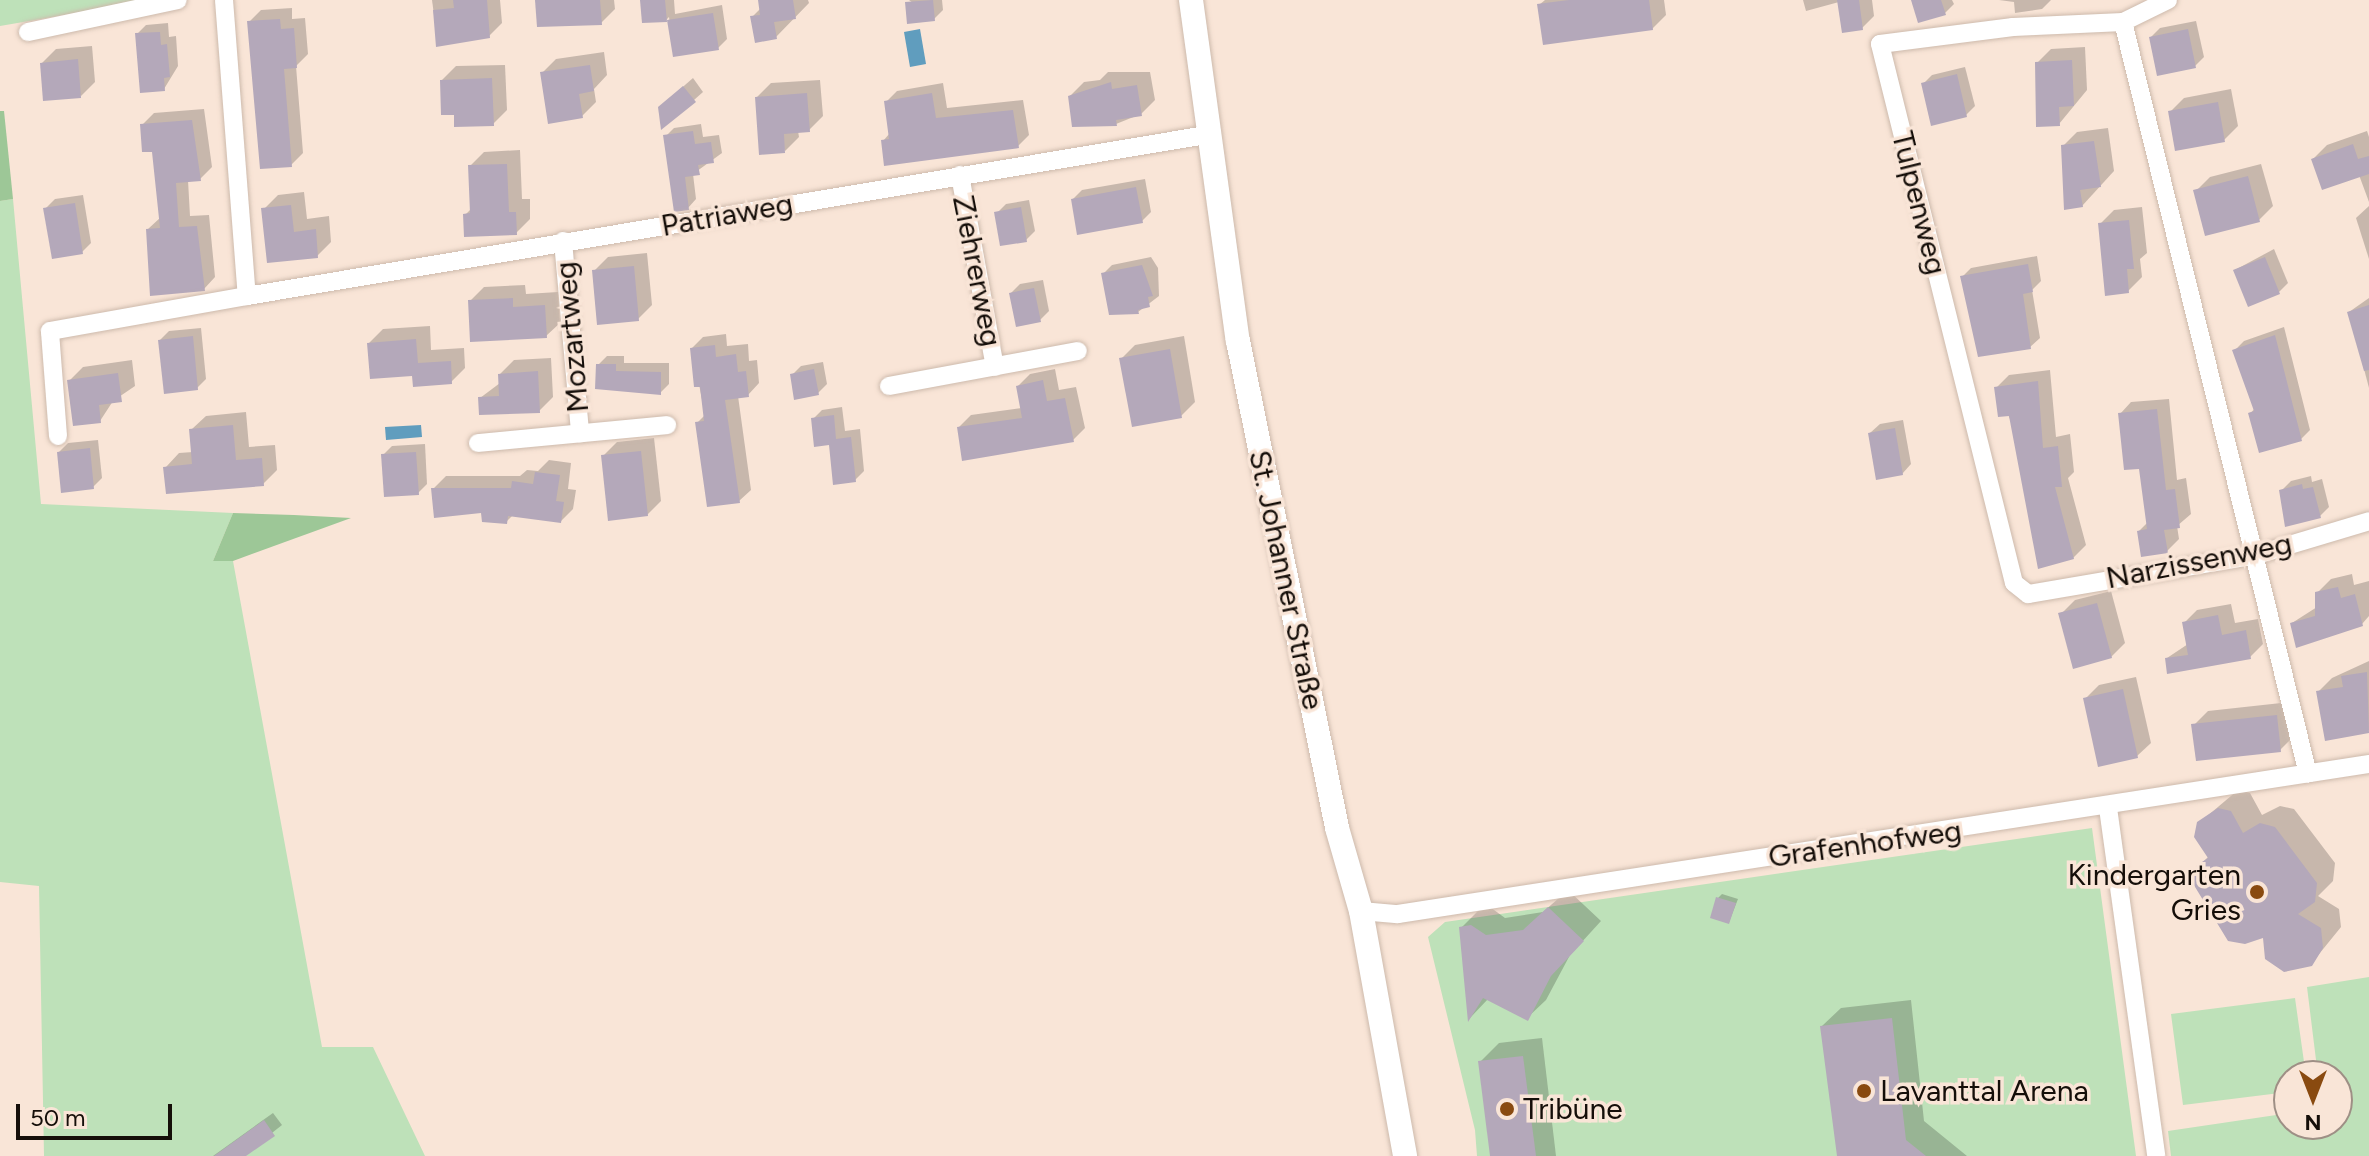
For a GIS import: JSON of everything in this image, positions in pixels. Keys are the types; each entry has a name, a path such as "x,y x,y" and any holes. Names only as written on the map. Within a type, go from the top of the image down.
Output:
{"street":[{"path":"28,32 178,0"},
{"path":"224,0 247,296"},
{"name":"St. Johanner Straße","path":"1191,0 1206,135 1264,479 1337,828 1361,911 1405,1156"},
{"name":"Tulpenweg","path":"2028,594 2014,583 1880,44 2013,27 2123,22 2168,0"},
{"path":"2123,22 2308,774"},
{"name":"Patriaweg","path":"58,436 50,331 563,241 1206,135"},
{"name":"Ziehrerweg","path":"960,175 995,367"},
{"name":"Mozartweg","path":"563,241 580,433"},
{"name":"Ziehrerweg","path":"889,386 1078,351"},
{"name":"Mozartweg","path":"478,443 667,425"},
{"name":"Narzissenweg","path":"2028,594 2256,555 2369,521"},
{"name":"Grafenhofweg","path":"1361,911 1398,914 2108,808 2369,764"},
{"path":"2108,808 2156,1156"}],"green space":[{"path":"0,0 151,0 0,26"},
{"path":"0,111 4,111 13,199 0,201"},
{"path":"13,199 41,504 233,513 213,561 233,561 322,1047 373,1047 425,1156 44,1156 39,886 0,882 0,201"},
{"path":"233,513 351,518 233,561 213,561"},
{"name":"Lavanttal Arena","path":"2092,828 2136,1156 1477,1156 1475,1130 1428,937 1445,922"},
{"path":"2369,977 2369,1156 2171,1156 2168,1131 2273,1115 2273,1140 2353,1140 2353,1060 2316,1060 2307,987"},
{"path":"2295,998 2304,1060 2273,1060 2273,1094 2183,1105 2171,1014"}],"water":[{"path":"920,29 926,64 910,67 904,32"},
{"path":"421,425 422,437 386,440 385,427"}],"building":[{"path":"453,0 487,0 490,38 436,47 433,10 454,8"},
{"path":"535,0 600,0 602,25 537,27"},
{"path":"640,0 665,0 667,22 642,23"},
{"path":"758,0 793,0 796,19 774,22 777,39 755,43 750,16 760,15"},
{"path":"933,0 935,21 907,24 905,2"},
{"path":"1569,0 1649,0 1653,30 1543,45 1537,4"},
{"path":"1837,0 1859,0 1863,30 1842,33"},
{"path":"1911,0 1941,0 1946,15 1918,23"},
{"path":"713,13 719,50 673,57 667,20"},
{"path":"280,19 281,29 294,28 297,68 284,69 292,167 260,169 247,21"},
{"path":"2188,29 2196,68 2157,76 2149,37"},
{"path":"160,32 161,45 167,44 170,77 164,78 165,91 140,93 135,33"},
{"path":"78,59 81,98 43,101 40,63"},
{"path":"2072,60 2074,106 2059,107 2060,126 2036,127 2035,62"},
{"path":"590,65 594,91 579,94 583,118 548,124 540,72"},
{"path":"1957,74 1967,117 1931,126 1921,83"},
{"path":"492,78 494,126 454,127 454,115 441,115 440,80"},
{"path":"1111,82 1112,89 1137,85 1142,116 1116,120 1117,126 1072,127 1068,96"},
{"path":"683,86 696,102 661,130 658,107"},
{"path":"807,93 810,132 784,134 785,153 759,155 755,97"},
{"path":"932,93 936,118 1013,110 1019,148 884,166 881,140 889,139 884,101"},
{"path":"2218,102 2225,142 2175,151 2168,111"},
{"path":"192,120 201,181 176,183 179,227 197,226 205,291 150,296 146,229 160,228 152,152 142,152 140,124"},
{"path":"693,131 695,144 711,142 714,163 698,165 700,175 685,177 689,210 674,212 663,135"},
{"path":"2094,141 2101,187 2080,190 2083,207 2064,210 2061,145"},
{"path":"2353,144 2358,159 2369,156 2369,174 2322,190 2311,159"},
{"path":"507,164 509,212 516,212 517,235 464,237 463,214 470,213 468,165"},
{"path":"2248,176 2260,222 2205,236 2193,190"},
{"path":"1136,187 1143,223 1077,235 1071,199"},
{"path":"75,203 83,254 52,259 43,208"},
{"path":"291,205 294,232 316,229 318,258 267,263 261,208"},
{"path":"1021,207 1027,242 1000,246 994,212"},
{"path":"2129,220 2134,269 2127,269 2129,293 2105,296 2098,223"},
{"path":"2265,257 2280,294 2248,307 2233,270"},
{"path":"2028,264 2033,292 2023,294 2031,349 1978,357 1960,276"},
{"path":"1142,265 1153,296 1148,297 1150,307 1138,310 1139,314 1109,315 1101,273"},
{"path":"634,266 639,321 597,325 592,270"},
{"path":"1034,288 1041,322 1016,327 1009,293"},
{"path":"513,298 513,307 545,305 547,338 470,342 468,300"},
{"path":"2369,305 2369,370 2364,371 2347,312"},
{"path":"2275,335 2302,441 2259,453 2248,413 2254,411 2232,350"},
{"path":"193,336 198,390 164,394 158,340"},
{"path":"416,339 418,363 451,361 452,384 413,387 412,376 370,379 367,343"},
{"path":"715,345 716,357 736,354 738,372 746,371 749,397 725,400 740,503 707,507 695,422 704,421 700,387 694,387 690,348"},
{"path":"1170,349 1182,418 1132,427 1119,358"},
{"path":"596,364 616,364 616,371 661,372 661,395 595,389"},
{"path":"814,369 819,395 794,400 790,374"},
{"path":"538,371 540,413 479,415 478,397 499,396 498,374"},
{"path":"118,373 122,402 99,405 101,423 73,426 67,380"},
{"path":"1043,380 1047,401 1065,398 1074,442 962,461 957,427 1022,418 1016,386"},
{"path":"2038,381 2043,448 2058,446 2062,487 2055,487 2074,559 2038,569 2009,416 1998,417 1994,387"},
{"path":"2157,409 2166,490 2175,489 2180,528 2164,530 2168,553 2141,557 2137,531 2147,529 2139,469 2124,470 2118,413"},
{"path":"834,415 836,439 851,437 856,482 833,485 829,445 814,447 811,418"},
{"path":"233,425 236,460 262,458 264,486 166,494 163,467 192,464 189,429"},
{"path":"1895,428 1903,475 1876,480 1868,433"},
{"path":"90,448 94,489 61,493 57,452"},
{"path":"641,451 648,516 608,521 601,455"},
{"path":"416,452 419,495 384,497 381,454"},
{"path":"535,472 560,475 556,501 564,502 561,523 508,516 507,524 482,522 481,513 434,518 431,488 511,488 512,481 533,484"},
{"path":"2302,484 2303,489 2313,487 2321,518 2285,527 2279,490"},
{"path":"2338,587 2341,598 2355,594 2363,626 2296,648 2290,623 2315,616 2315,592"},
{"path":"2097,603 2112,658 2073,669 2058,613"},
{"path":"2218,615 2222,635 2246,630 2251,659 2167,674 2165,658 2188,655 2182,622"},
{"path":"2367,672 2369,733 2325,741 2316,691 2343,687 2341,676"},
{"path":"2123,689 2138,758 2098,767 2083,698"},
{"path":"2277,715 2281,752 2196,761 2191,724"},
{"name":"Kindergarten Gries","path":"2218,808 2231,811 2243,833 2260,823 2275,827 2317,883 2315,902 2298,914 2321,928 2323,948 2312,966 2284,972 2265,959 2263,938 2245,944 2228,941 2192,882 2196,866 2208,858 2194,837 2197,822"},
{"path":"1716,897 1736,903 1729,924 1710,918"},
{"path":"1548,907 1584,941 1551,976 1528,1021 1483,998 1468,1022 1459,927 1471,925 1486,935 1523,930"},
{"name":"Lavanttal Arena","path":"1892,1018 1906,1140 1926,1156 1837,1156 1820,1026"},
{"name":"Tribüne","path":"1523,1056 1536,1156 1490,1156 1478,1061"},
{"path":"264,1120 275,1136 246,1156 214,1156"}],"place":[{"name":"Kindergarten Gries","path":"2257,892"},
{"name":"Lavanttal Arena","path":"1864,1091"},
{"name":"Tribüne","path":"1507,1109"}]}
